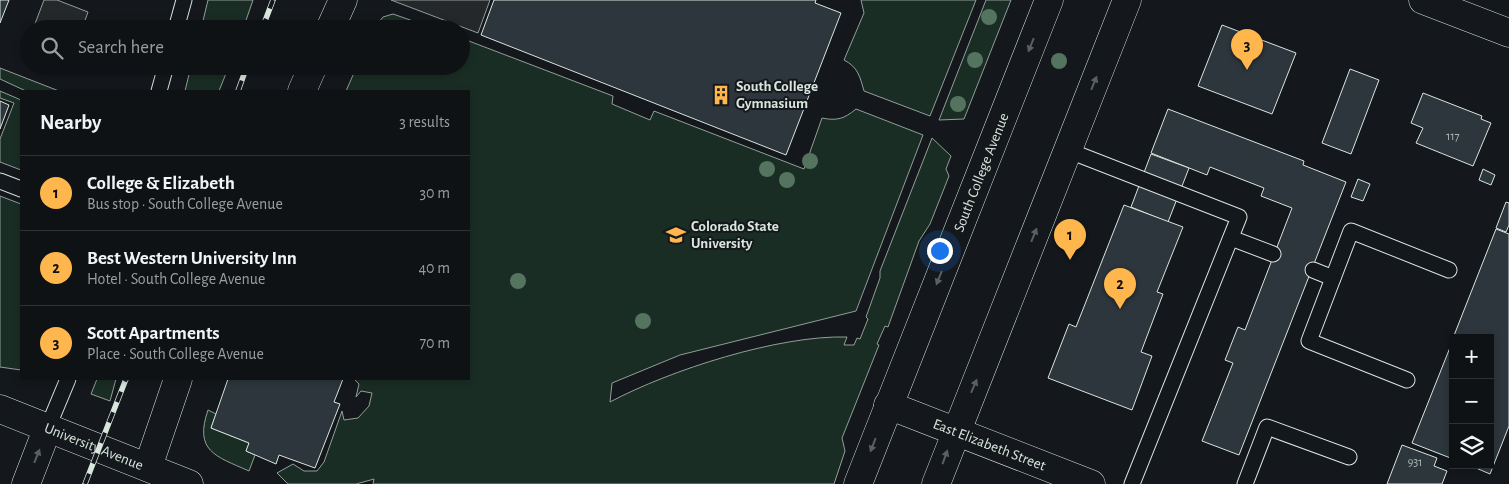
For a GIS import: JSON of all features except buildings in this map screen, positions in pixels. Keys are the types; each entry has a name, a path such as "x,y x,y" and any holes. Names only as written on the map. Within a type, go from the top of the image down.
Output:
{"main road":[{"path":"334,20 343,0"},
{"name":"South College Avenue","path":"858,484 1049,0"},
{"path":"936,484 955,431 1127,0"},
{"path":"1432,2 1509,33"},
{"path":"302,90 309,75"},
{"path":"146,476 178,380"},
{"name":"East Elizabeth Street","path":"888,405 1091,484"},
{"name":"University Avenue","path":"0,409 48,428 146,476 189,484"},
{"path":"26,484 48,428"}],"lane":[{"path":"178,20 184,0"},
{"path":"159,90 163,75"},
{"path":"1067,150 1240,217 1132,484"},
{"path":"0,180 20,189"},
{"path":"1407,380 1309,341 1333,278 1351,231 1449,270"},
{"path":"1231,238 1272,254"},
{"path":"1313,270 1333,278"},
{"path":"48,428 68,380"},
{"path":"1245,484 1267,427 1349,456"}],"green space":[{"path":"208,0 253,0 246,20 203,20"},
{"path":"861,0 976,0 930,116 864,91 860,77 855,69 844,60 864,13"},
{"path":"986,0 1011,0 964,119 939,120"},
{"path":"393,14 410,20 380,20 383,17"},
{"path":"470,41 613,96 612,104 650,120 654,111 804,169 822,118 840,118 856,109 923,135 856,311 680,355 612,383 610,402 663,378 693,367 758,348 820,338 847,337 844,345 854,345 857,338 860,339 868,319 866,317 880,278 880,271 932,138 951,156 946,169 949,176 930,224 919,241 888,327 885,326 877,344 879,345 842,438 845,451 834,484 373,484 374,479 356,484 288,484 277,473 293,464 304,471 317,471 324,462 342,411 344,420 358,418 369,406 372,393 361,391 356,397 359,384 355,380 470,380 470,90 346,90 353,75 470,75"},
{"path":"0,68 56,90 24,90 0,79"},
{"path":"189,75 225,75 219,90 185,90"},
{"path":"0,91 20,100 20,170 0,162 0,139 14,103 0,98"},
{"path":"0,196 20,204 20,370 0,367"},
{"path":"97,380 116,380 110,401 91,394"},
{"path":"208,410 216,414 211,428 249,443 246,451 255,455 249,471 226,461 210,450 204,435 204,424"}],"shaded area":[{"path":"44,0 57,0 88,12 85,20 36,20"},
{"path":"391,0 490,0 478,33 470,30 470,20 444,20"}],"railway":[{"path":"265,20 273,0"},
{"path":"238,90 244,75"},
{"path":"85,484 126,380"}],"place":[{"name":"Scott Apartments","path":"1247,70"},
{"name":"South College Gymnasium","path":"721,95"},
{"name":"Colorado State University","path":"676,235"},
{"name":"College & Elizabeth","path":"1070,260"},
{"name":"Best Western University Inn","path":"1120,309"}]}
